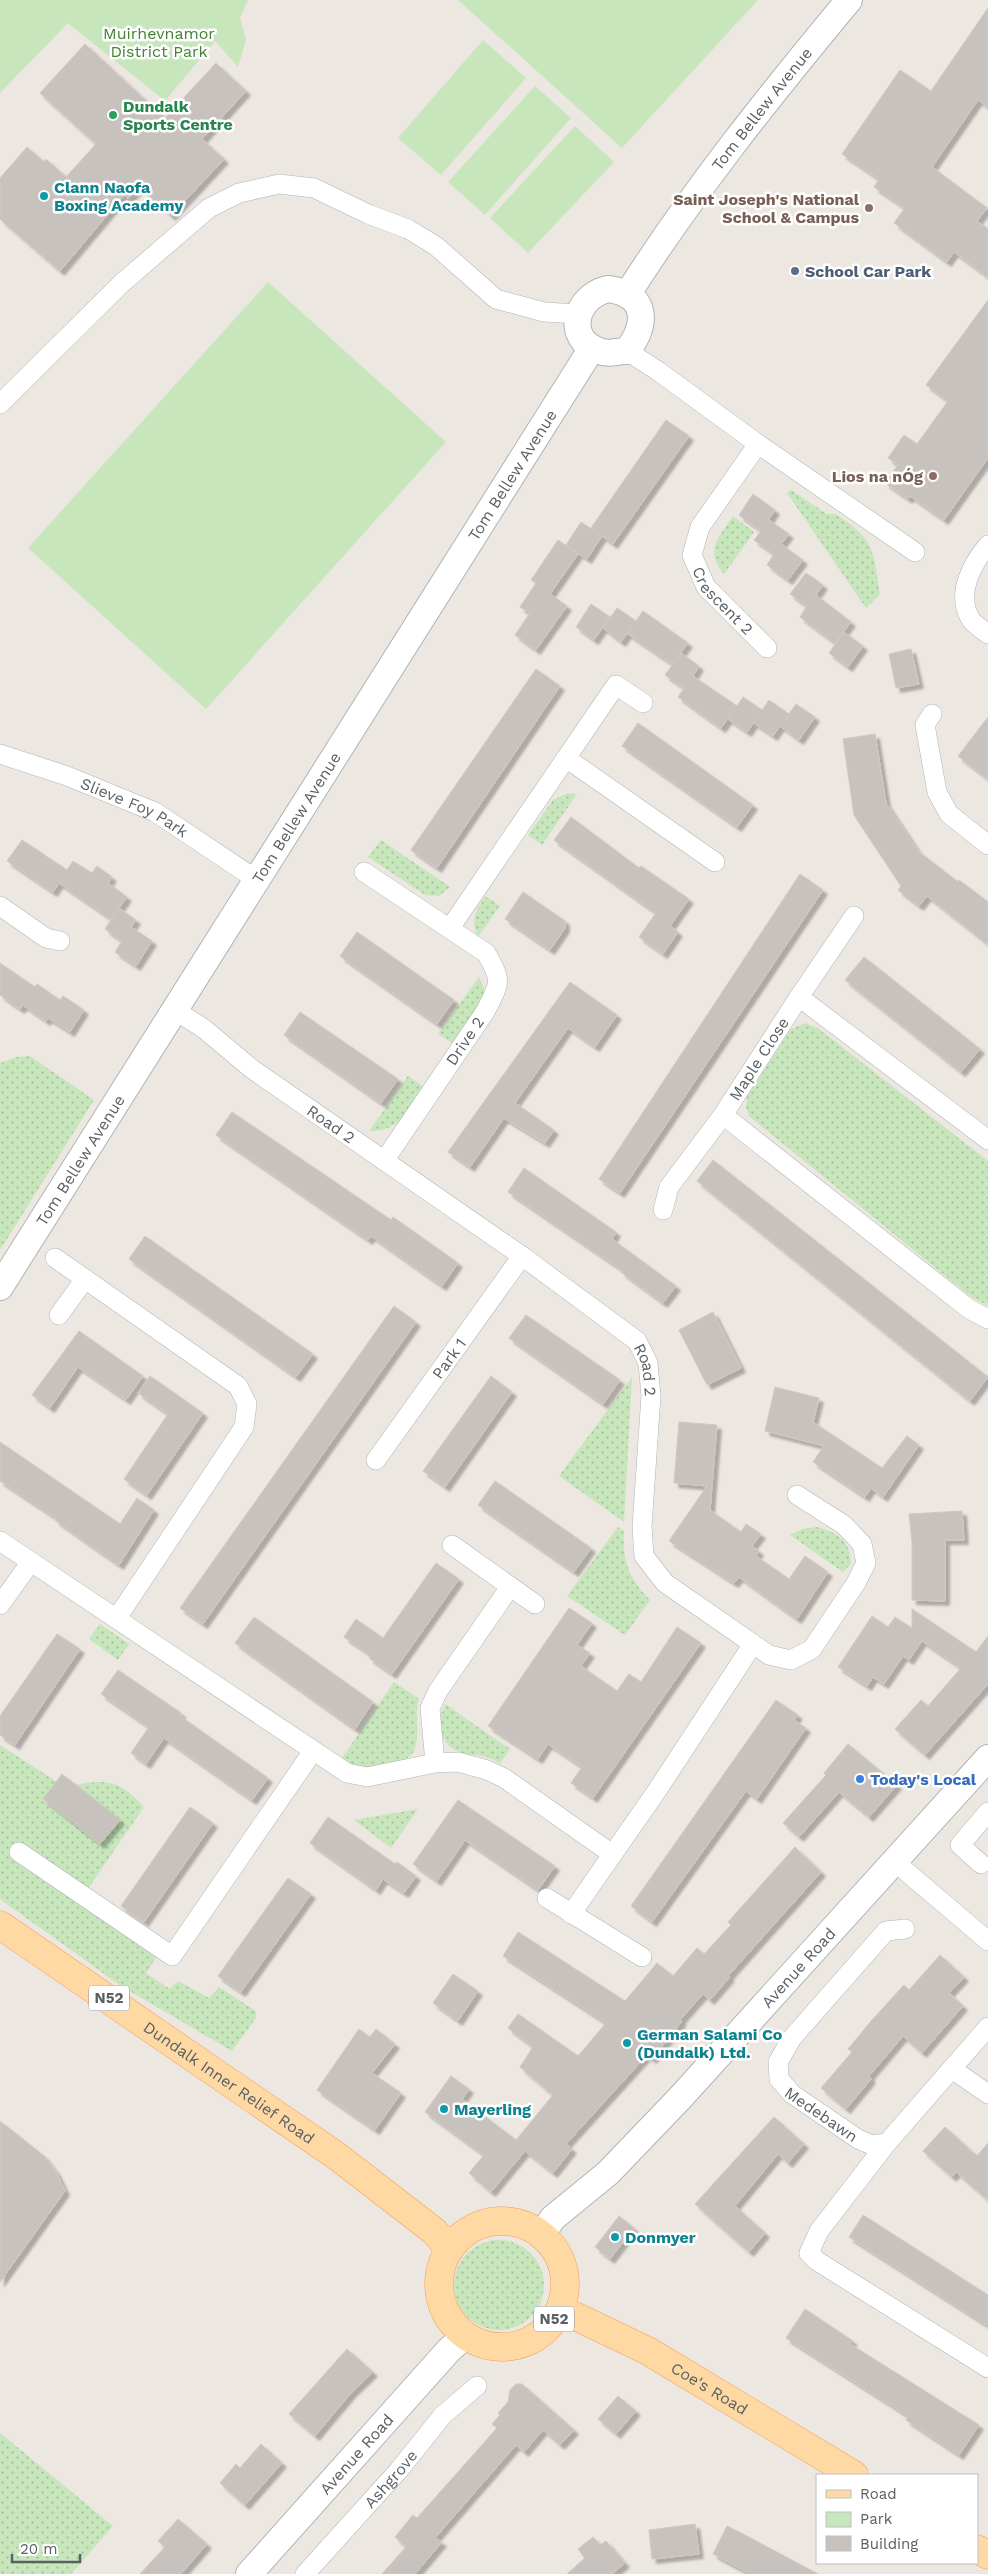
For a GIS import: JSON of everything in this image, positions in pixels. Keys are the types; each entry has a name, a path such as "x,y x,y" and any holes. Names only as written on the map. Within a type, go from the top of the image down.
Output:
{"main road":[{"name":"Dundalk Inner Relief Road","path":"0,1925 338,2157 435,2232 449,2249"},
{"name":"N52","path":"502,2221 523,2225 541,2235 553,2248 561,2262 565,2280 564,2297 558,2313 548,2328 533,2339 517,2346 499,2348 481,2344 465,2336 451,2322 442,2305 439,2286 441,2267 449,2249 464,2234 482,2224 502,2221"},
{"name":"Coe's Road","path":"558,2313 575,2316 648,2351 852,2474"}],"street":[{"name":"Tom Bellew Avenue","path":"627,294 654,252 780,84 849,0"},
{"path":"0,404 122,283 209,208 239,193 279,184 314,188 368,214 408,229 436,246 496,299 544,312 578,314"},
{"path":"627,352 637,338 641,319 634,301 627,294 608,289 589,297 578,314 580,333 592,348 611,353 627,352 658,371 758,444 915,552"},
{"name":"Tom Bellew Avenue","path":"0,1287 176,1011 592,348"},
{"name":"Crescent 2","path":"758,444 700,527 692,555 706,587 767,648"},
{"path":"988,545 968,576 964,600 970,619 988,634"},
{"path":"450,928 616,685 643,703"},
{"path":"932,714 926,725 937,792 949,814 988,845"},
{"name":"Slieve Foy Park","path":"0,756 67,776 155,812 257,880"},
{"path":"566,758 715,862"},
{"name":"Drive 2","path":"364,872 486,953 496,970 498,986 485,1012 384,1161"},
{"path":"0,906 46,938 60,941"},
{"name":"Maple Close","path":"854,916 723,1115 969,1309 988,1319"},
{"path":"799,997 988,1140"},
{"name":"Road 2","path":"176,1011 203,1028 252,1069 522,1256 637,1341 648,1363 651,1396 642,1526 644,1556 665,1583 769,1655 791,1660 812,1649 856,1583 866,1563 862,1544 844,1525 797,1495"},
{"path":"663,1210 669,1187 723,1115"},
{"name":"Park 1","path":"376,1460 522,1256"},
{"path":"55,1258 238,1386 247,1404 244,1427 117,1618"},
{"path":"59,1315 85,1279"},
{"path":"0,1541 117,1618 172,1658 347,1773 367,1777 435,1763 458,1762 487,1770 504,1778 612,1854"},
{"path":"452,1545 535,1604"},
{"path":"0,1605 30,1562"},
{"path":"435,1763 430,1708 438,1691 510,1587"},
{"path":"571,1914 656,1792 753,1644"},
{"path":"19,1852 172,1956 313,1751"},
{"name":"Avenue Road","path":"541,2235 553,2218 608,2173 666,2113 988,1758"},
{"path":"981,1864 960,1845 988,1812"},
{"path":"895,1862 988,1942"},
{"path":"547,1898 642,1957"},
{"name":"Medebawn","path":"888,2143 872,2145 858,2139 792,2094 779,2079 778,2062 792,2038 886,1931 905,1929"},
{"path":"988,2027 888,2143 819,2230 809,2253 816,2260 988,2368"},
{"path":"952,2068 988,2094"},
{"name":"Avenue Road","path":"249,2574 449,2350 465,2336"},
{"name":"Ashgrove","path":"305,2574 399,2470 443,2415 477,2386"}],"green space":[{"name":"Muirhevnamor District Park","path":"0,0 248,0 240,18 246,40 238,67 215,41 165,101 68,23 0,93"},
{"path":"458,0 758,0 622,148"},
{"path":"483,40 526,78 441,175 398,138"},
{"path":"535,86 571,118 485,215 448,182"},
{"path":"575,126 614,162 528,253 490,218"},
{"path":"268,282 446,442 206,709 28,548"},
{"path":"791,490 827,514 835,514 858,531 865,539 870,547 876,566 880,594 866,608 787,493"},
{"path":"733,516 754,532 724,574 718,565 714,551 719,537"},
{"path":"568,793 577,794 542,845 528,835 553,800"},
{"path":"381,840 450,887 439,896 425,895 368,857"},
{"path":"485,896 500,906 478,937 474,921"},
{"path":"479,977 484,988 483,997 454,1044 438,1034"},
{"path":"806,1023 819,1029 988,1161 988,1306 971,1297 749,1116 746,1108 747,1096 791,1029"},
{"path":"30,1056 94,1100 0,1250 0,1063 16,1057"},
{"path":"408,1076 424,1087 408,1111 389,1127 369,1131"},
{"path":"632,1377 624,1522 559,1476"},
{"path":"618,1527 624,1531 624,1551 628,1569 650,1600 625,1635 567,1596"},
{"path":"816,1527 836,1534 849,1549 851,1564 843,1572 790,1535 802,1529"},
{"path":"100,1624 129,1644 118,1660 89,1639"},
{"path":"394,1682 419,1699 417,1706 417,1741 411,1756 398,1762 365,1767 350,1766 340,1761"},
{"path":"445,1704 510,1749 500,1764 485,1757 455,1750 444,1740 440,1726"},
{"path":"0,1745 65,1787 99,1782 117,1785 135,1797 144,1807 87,1890 164,1945 146,1973 170,1989 178,1981 209,1998 219,1987 256,2011 256,2018 232,2051 121,1986 0,1899"},
{"path":"418,1809 391,1848 354,1820"},
{"path":"499,2240 516,2243 531,2253 541,2268 544,2285 541,2302 531,2317 516,2327 499,2330 482,2327 467,2317 457,2302 454,2285 457,2268 467,2253 482,2243"},
{"path":"0,2433 113,2526 71,2574 0,2574"}],"building":[{"path":"988,8 988,107 978,100 932,167 987,208 977,221 988,229 988,277 954,252 947,262 894,223 905,208 874,187 879,179 842,154 900,70 931,91"},
{"path":"85,44 165,118 216,63 246,91 202,139 224,159 171,216 140,187 128,199 124,195 60,271 0,219 0,178 27,147 44,162 46,159 66,177 96,144 40,93"},
{"path":"988,300 988,458 944,520 910,496 908,499 885,483 898,465 888,458 904,435 917,444 948,401 926,385"},
{"path":"666,420 689,436 613,544 591,528"},
{"path":"753,494 775,510 767,522 769,520 789,534 781,544 803,560 788,580 767,565 774,554 754,540 761,531 739,515"},
{"path":"581,522 602,536 587,559 566,545"},
{"path":"558,540 578,554 550,594 567,606 536,650 515,635 530,613 520,607 536,583 531,580"},
{"path":"806,573 823,585 814,597 816,595 851,622 835,643 800,617 807,606 790,594"},
{"path":"591,604 610,617 594,640 576,627"},
{"path":"617,608 636,621 643,611 688,643 672,664 628,634 633,626 621,642 603,628"},
{"path":"844,632 863,646 848,667 829,653"},
{"path":"911,649 919,684 896,688 889,654"},
{"path":"681,653 699,666 693,676 737,706 743,697 762,710 769,700 789,714 796,704 815,717 799,740 780,726 773,736 754,723 759,715 747,732 728,719 732,713 721,728 678,697 684,688 665,675"},
{"path":"536,669 560,686 437,868 411,850"},
{"path":"988,717 988,779 958,756"},
{"path":"638,723 753,805 737,827 622,746"},
{"path":"875,734 886,803 918,851 958,882 959,880 988,902 988,944 927,896 919,906 898,890 901,886 854,815 843,739"},
{"path":"571,817 639,868 641,866 689,899 670,926 678,932 663,954 639,937 656,913 554,840"},
{"path":"22,840 67,870 73,861 92,873 97,866 112,877 108,883 127,897 111,919 59,883 53,892 7,861"},
{"path":"800,874 823,890 620,1193 599,1179"},
{"path":"523,892 565,921 565,928 550,950 505,919"},
{"path":"119,908 136,920 131,927 152,941 136,966 115,952 122,941 105,929"},
{"path":"357,932 454,1000 437,1024 340,956"},
{"path":"864,957 980,1049 961,1072 845,980"},
{"path":"0,963 35,987 37,984 60,1000 63,996 84,1010 70,1032 48,1018 46,1021 23,1005 20,1009 0,995"},
{"path":"570,982 617,1015 595,1047 568,1028 515,1103 554,1130 545,1143 504,1118 470,1167 448,1152"},
{"path":"300,1012 398,1079 381,1103 284,1035"},
{"path":"232,1112 391,1220 393,1217 458,1263 442,1286 371,1236 368,1240 216,1135"},
{"path":"713,1160 988,1377 970,1401 697,1181"},
{"path":"524,1168 616,1232 612,1239 676,1286 663,1303 621,1272 622,1270 508,1192"},
{"path":"145,1236 313,1354 296,1377 129,1259"},
{"path":"394,1306 416,1322 203,1624 180,1608"},
{"path":"713,1312 741,1368 707,1385 679,1330"},
{"path":"526,1315 620,1380 603,1404 509,1338"},
{"path":"79,1331 143,1376 126,1400 78,1367 50,1408 32,1395"},
{"path":"150,1376 203,1413 147,1495 124,1479 168,1414 138,1393"},
{"path":"491,1376 512,1392 445,1487 423,1471"},
{"path":"775,1387 819,1398 813,1422 882,1468 907,1436 919,1445 883,1497 871,1488 865,1497 813,1462 824,1446 765,1431"},
{"path":"679,1422 717,1425 710,1510 741,1532 746,1524 761,1534 752,1546 759,1551 756,1556 789,1579 805,1556 828,1572 797,1619 739,1577 734,1583 669,1541 707,1486 674,1483"},
{"path":"0,1442 120,1524 137,1498 154,1510 119,1565 55,1520 56,1518 0,1481"},
{"path":"495,1481 591,1548 574,1572 478,1505"},
{"path":"962,1511 964,1540 945,1540 945,1601 912,1600 912,1542 909,1514"},
{"path":"436,1563 459,1579 392,1674 369,1658 371,1655 344,1637 356,1619 383,1638"},
{"path":"569,1608 592,1623 577,1645 590,1653 581,1666 617,1691 629,1674 641,1682 677,1627 701,1643 593,1798 571,1783 582,1767 548,1744 538,1759 488,1726"},
{"path":"912,1609 976,1652 988,1636 988,1684 925,1755 895,1729 921,1700 928,1706 961,1668 922,1641 909,1660 903,1656 884,1684 873,1677 867,1686 838,1667 872,1616 888,1627 895,1617 912,1628"},
{"path":"254,1617 373,1702 355,1729 235,1643"},
{"path":"57,1634 80,1649 15,1745 0,1735 0,1716"},
{"path":"118,1670 181,1713 180,1716 268,1778 252,1800 164,1738 146,1764 131,1753 149,1727 101,1694"},
{"path":"776,1700 798,1715 794,1720 806,1728 757,1799 746,1791 652,1922 631,1906"},
{"name":"Today's Local","path":"848,1744 897,1785 869,1817 839,1792 799,1837 783,1823 826,1775 824,1773"},
{"path":"62,1774 120,1820 100,1844 43,1799"},
{"path":"458,1800 555,1866 538,1890 465,1840 437,1881 413,1864"},
{"path":"190,1807 213,1823 144,1922 121,1906"},
{"path":"328,1817 395,1864 397,1862 416,1876 404,1893 383,1879 376,1890 310,1843"},
{"path":"795,1847 821,1872 728,1976 730,1977 710,2000 703,1994 680,2020 682,2021 652,2059 647,2055 566,2144 572,2149 553,2173 525,2151 491,2192 469,2173 484,2155 425,2112 451,2076 469,2089 462,2099 516,2140 553,2095 520,2067 533,2047 508,2028 518,2014 578,2056 606,2023 503,1956 518,1932 625,2001 657,1963 673,1976 697,1948 704,1954 731,1925 728,1922"},
{"path":"288,1878 311,1894 241,1992 218,1976"},
{"path":"940,1955 964,1977 949,1993 963,2006 922,2053 903,2036 869,2076 871,2079 846,2109 821,2088 852,2052 848,2049 872,2020 904,1985 909,1990"},
{"path":"453,1974 478,1991 458,2021 433,2003"},
{"path":"359,2029 370,2037 376,2029 395,2044 372,2073 401,2093 375,2130 317,2090"},
{"path":"774,2117 804,2144 788,2163 778,2154 735,2206 765,2233 749,2252 695,2204"},
{"path":"0,2121 44,2156 56,2172 65,2191 0,2282"},
{"path":"945,2127 977,2156 988,2143 988,2200 956,2172 952,2177 923,2151"},
{"path":"863,2215 988,2295 988,2326 849,2237"},
{"name":"Donmyer","path":"619,2216 634,2228 610,2259 595,2247"},
{"path":"805,2309 853,2341 850,2344 979,2425 959,2455 906,2420 908,2416 786,2338"},
{"path":"347,2349 373,2372 351,2393 315,2436 289,2414"},
{"path":"516,2384 522,2384 574,2430 560,2445 543,2430 524,2452 516,2445 435,2538 442,2542 415,2574 382,2574 406,2547 395,2537 413,2515 417,2518 497,2428 492,2424 500,2415 498,2413 508,2402 510,2390"},
{"path":"618,2396 636,2411 616,2434 598,2419"},
{"path":"261,2444 282,2463 245,2505 220,2483 236,2464 240,2468"},
{"path":"178,2519 207,2544 181,2574 140,2574 165,2547 158,2541"},
{"path":"695,2524 699,2554 652,2559 649,2530"},
{"path":"727,2526 818,2574 751,2574 713,2554"},
{"path":"593,2537 600,2545 606,2541 625,2563 612,2574 567,2574 585,2558 578,2549"}],"place":[{"name":"Dundalk Sports Centre","path":"113,115"},
{"name":"Clann Naofa Boxing Academy","path":"44,196"},
{"name":"Saint Joseph's National School & Campus","path":"869,208"},
{"name":"School Car Park","path":"795,271"},
{"name":"Lios na nÓg","path":"933,476"},
{"name":"Today's Local","path":"860,1779"},
{"name":"German Salami Co (Dundalk) Ltd.","path":"627,2043"},
{"name":"Mayerling","path":"444,2109"},
{"name":"Donmyer","path":"615,2237"}]}
